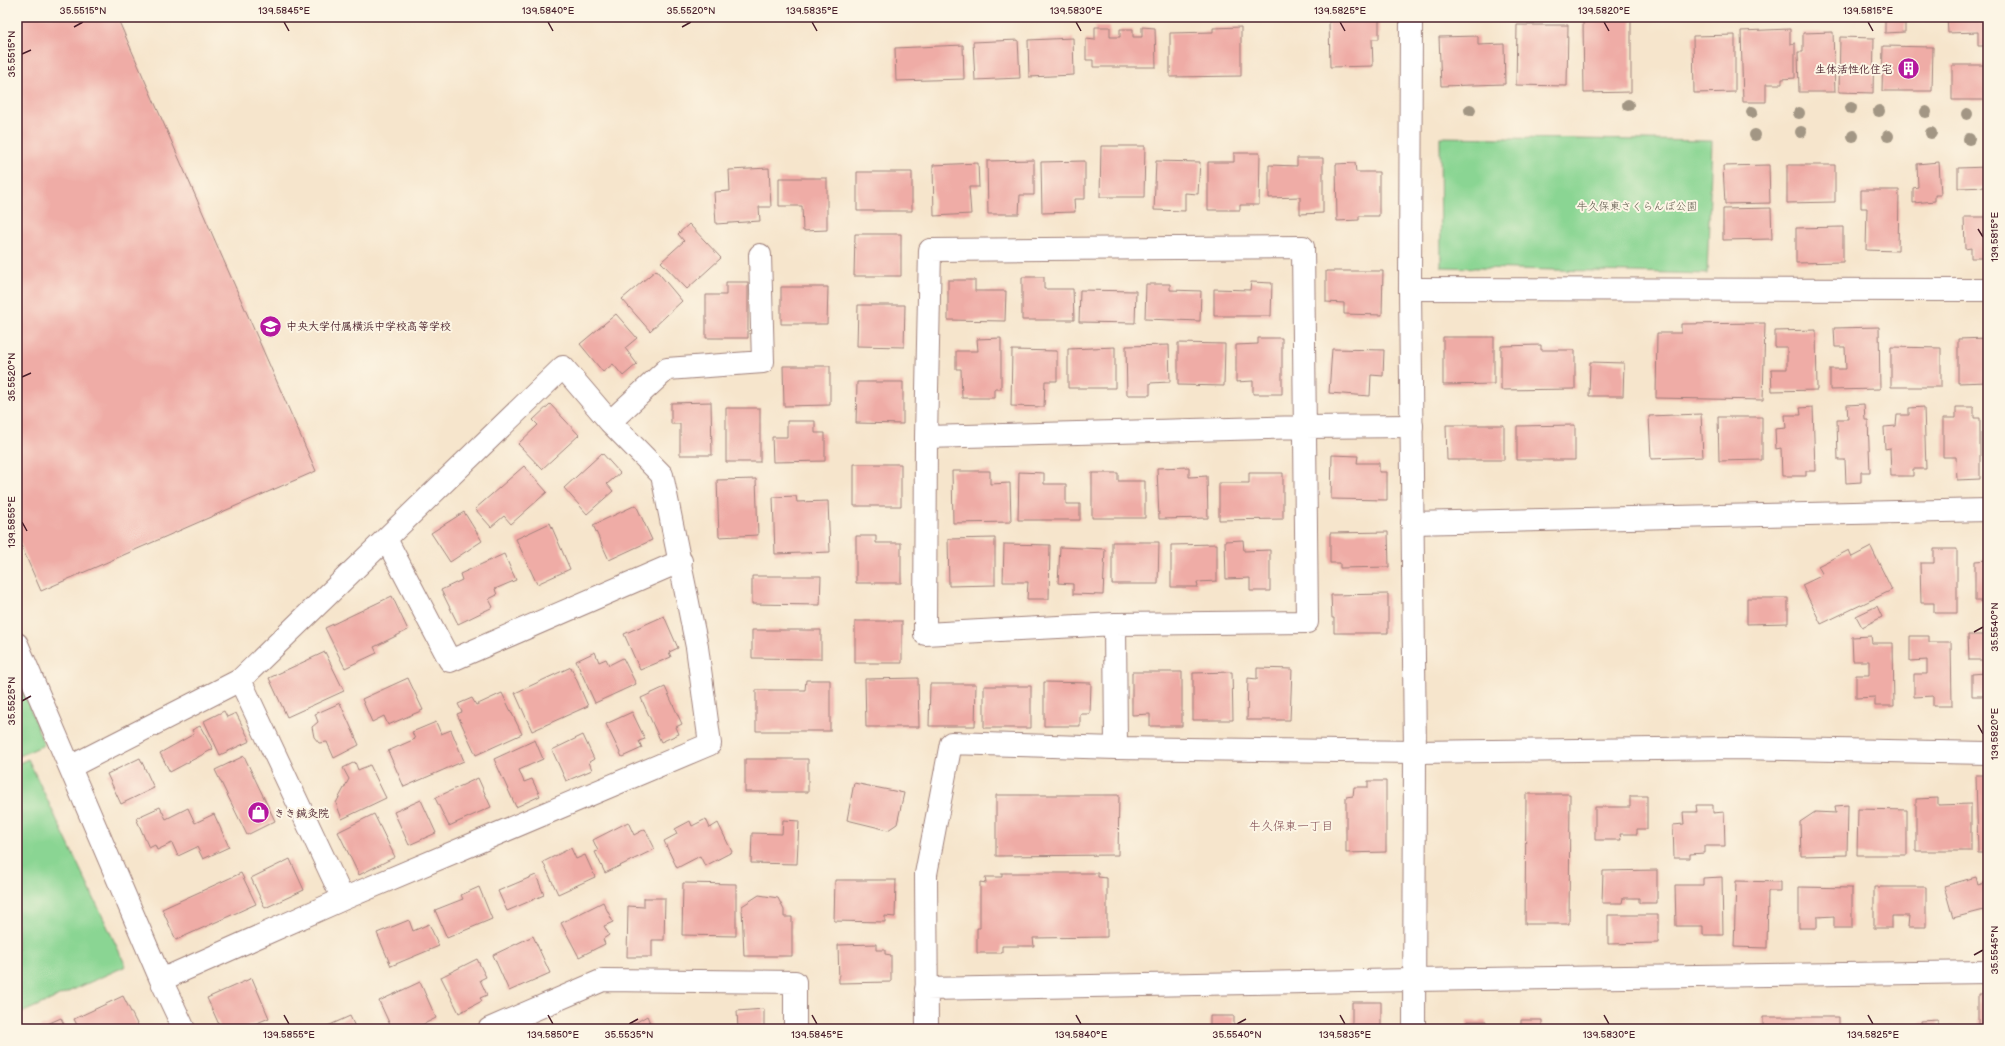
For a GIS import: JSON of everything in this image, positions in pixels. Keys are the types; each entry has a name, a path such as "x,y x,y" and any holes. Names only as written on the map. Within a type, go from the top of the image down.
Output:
{"street":[{"path":"1411,17 1410,289 1415,752 1414,1029"},
{"path":"1303,247 1307,622 1115,624 925,634 926,437 930,250 1303,247"},
{"path":"610,422 667,369 763,362 760,255"},
{"path":"1410,289 1988,290"},
{"path":"70,767 240,680 562,367 610,422 662,475 681,561 697,647 710,744 344,899 161,980"},
{"path":"926,437 1304,427 1412,426"},
{"path":"1412,523 1988,510"},
{"path":"386,539 450,661 681,561"},
{"path":"1115,624 1116,748"},
{"path":"19,654 70,767 161,980 184,1029"},
{"path":"240,680 344,899"},
{"path":"927,1029 926,874 951,743 1116,748 1415,752 1734,748 1988,753"},
{"path":"926,989 1413,980 1988,972"},
{"path":"489,1029 603,980 795,982 795,1029"}],"green space":[{"name":"牛久保東さくらんぼ公園","path":"1440,137 1712,141 1707,274 1441,267"},
{"path":"17,674 44,745 17,757"},
{"path":"28,759 126,966 17,1015 17,764"}],"building":[{"path":"17,17 117,17 316,471 41,591 17,536"},
{"path":"1885,17 1905,17 1905,32 1885,33"},
{"path":"1947,17 1987,17 1988,46 1978,46 1978,32 1948,33"},
{"path":"1379,19 1379,39 1372,39 1373,66 1330,67 1329,21"},
{"path":"1583,20 1631,20 1631,92 1584,93"},
{"path":"1517,25 1568,25 1567,86 1516,85"},
{"path":"1095,27 1110,27 1110,37 1120,37 1120,29 1133,29 1133,37 1142,37 1142,27 1155,28 1156,67 1093,67 1093,60 1086,60 1086,39 1095,40"},
{"path":"1241,27 1241,76 1170,77 1170,33 1213,32 1213,28"},
{"path":"1790,29 1790,44 1795,43 1795,78 1782,79 1782,84 1766,84 1766,102 1743,102 1741,31"},
{"path":"1833,32 1835,92 1799,92 1798,52 1803,52 1803,33"},
{"path":"1735,35 1735,92 1694,93 1693,36"},
{"path":"1478,36 1478,45 1504,44 1505,84 1441,86 1439,37"},
{"path":"1840,37 1874,38 1873,93 1839,92"},
{"path":"1073,38 1074,75 1029,77 1028,40"},
{"path":"1018,40 1020,78 975,80 973,42"},
{"path":"963,45 964,79 896,81 895,48"},
{"name":"生体活性化住宅","path":"1883,46 1933,47 1932,91 1882,91"},
{"path":"1952,65 1988,65 1988,100 1952,100"},
{"path":"1101,146 1145,146 1144,197 1100,197"},
{"path":"1234,153 1260,153 1259,205 1240,205 1240,210 1208,210 1208,162 1234,162"},
{"path":"1297,158 1323,158 1323,213 1300,214 1300,197 1269,198 1269,165 1297,166"},
{"path":"1034,160 1034,195 1020,195 1019,214 988,214 987,161"},
{"path":"1085,161 1085,199 1074,199 1075,212 1042,213 1041,162"},
{"path":"1156,161 1200,162 1198,194 1185,193 1185,211 1154,210"},
{"path":"1939,162 1941,195 1935,195 1935,201 1913,203 1913,188 1918,187 1917,164"},
{"path":"978,163 979,187 969,187 971,214 934,216 933,165"},
{"path":"1355,163 1356,172 1379,172 1379,216 1359,216 1359,220 1337,221 1336,164"},
{"path":"1769,165 1770,203 1725,204 1723,166"},
{"path":"1787,165 1835,165 1835,202 1787,203"},
{"path":"1988,167 1988,187 1958,188 1958,168"},
{"path":"769,168 771,207 759,207 760,221 716,224 714,192 730,191 729,170"},
{"path":"857,172 912,172 912,211 857,211"},
{"path":"779,178 827,178 827,230 803,231 802,206 779,206"},
{"path":"1861,190 1899,190 1898,251 1866,250 1867,208 1861,208"},
{"path":"1771,208 1772,239 1723,240 1723,209"},
{"path":"1964,217 1988,217 1988,258 1971,258 1971,248 1965,249"},
{"path":"689,224 721,258 687,289 661,262 684,241 678,234"},
{"path":"1843,227 1843,262 1796,263 1796,228"},
{"path":"855,234 901,234 901,276 854,276"},
{"path":"656,270 682,301 650,331 622,299"},
{"path":"1326,271 1383,271 1382,315 1344,314 1344,303 1326,302"},
{"path":"1022,277 1044,277 1044,289 1073,289 1074,320 1022,320"},
{"path":"948,280 975,280 975,291 1006,291 1005,321 948,320"},
{"path":"726,282 748,282 748,338 706,338 706,295 726,295"},
{"path":"1251,282 1272,283 1271,316 1214,316 1214,289 1250,290"},
{"path":"1146,284 1170,284 1170,290 1201,291 1200,321 1145,319"},
{"path":"781,287 828,287 827,324 781,324"},
{"path":"1080,290 1136,291 1135,323 1079,322"},
{"path":"858,305 905,305 904,347 857,346"},
{"path":"616,314 637,338 625,348 637,364 623,376 613,364 603,372 580,344"},
{"path":"1765,323 1763,400 1656,398 1657,333 1681,333 1681,324"},
{"path":"1879,327 1880,389 1830,390 1830,369 1846,369 1845,347 1835,347 1834,328"},
{"path":"1816,330 1817,390 1772,391 1771,369 1787,369 1787,347 1775,347 1775,331"},
{"path":"1443,337 1494,337 1494,384 1443,385"},
{"path":"1001,338 1001,389 994,389 994,398 962,398 961,369 956,369 956,351 978,351 977,339"},
{"path":"1258,338 1282,338 1282,394 1253,394 1253,381 1236,382 1236,345 1258,344"},
{"path":"1988,338 1988,382 1958,383 1958,339"},
{"path":"1178,343 1225,344 1224,386 1178,385"},
{"path":"1169,345 1170,382 1150,383 1150,395 1127,395 1126,346"},
{"path":"1541,345 1541,350 1575,350 1575,389 1501,390 1501,346"},
{"path":"1115,347 1115,388 1068,388 1068,349"},
{"path":"1891,347 1941,348 1941,387 1891,387"},
{"path":"1332,349 1384,350 1383,376 1371,375 1370,396 1329,393"},
{"path":"1012,350 1057,351 1057,381 1045,381 1044,407 1011,406"},
{"path":"1590,362 1624,363 1623,396 1589,396"},
{"path":"783,366 830,366 830,405 784,406"},
{"path":"857,382 903,382 903,424 856,423"},
{"path":"711,402 712,455 680,455 680,424 671,424 671,403"},
{"path":"550,404 579,435 542,469 518,444 538,425 533,420"},
{"path":"1864,404 1865,420 1868,420 1870,472 1861,472 1861,482 1846,483 1845,460 1838,460 1837,419 1848,419 1847,405"},
{"path":"1813,407 1815,471 1806,471 1806,476 1782,476 1781,448 1776,449 1775,429 1786,428 1785,415 1801,415 1800,408"},
{"path":"1924,407 1926,469 1913,469 1913,476 1891,476 1890,448 1885,449 1884,427 1896,426 1897,415 1909,415 1909,408"},
{"path":"1956,407 1974,407 1974,418 1980,418 1980,479 1957,480 1956,457 1943,457 1943,418 1956,418"},
{"path":"726,408 760,408 760,462 726,462"},
{"path":"1701,414 1703,457 1651,459 1649,416"},
{"path":"1718,417 1762,417 1762,460 1719,461"},
{"path":"787,421 815,421 815,433 825,433 825,461 773,462 772,437 787,437"},
{"path":"1446,425 1504,425 1504,460 1447,460"},
{"path":"1575,425 1575,460 1517,460 1517,426"},
{"path":"602,453 620,473 607,484 613,491 587,514 564,488"},
{"path":"1332,455 1358,456 1357,463 1379,463 1379,472 1387,472 1387,500 1331,499"},
{"path":"854,464 901,464 901,506 854,506"},
{"path":"524,466 547,492 511,524 504,516 491,527 475,509"},
{"path":"1189,467 1189,477 1207,476 1208,518 1159,519 1157,468"},
{"path":"952,471 990,471 990,484 1010,483 1011,522 953,523"},
{"path":"1019,472 1044,473 1044,484 1066,484 1066,504 1080,504 1080,520 1018,520"},
{"path":"1092,473 1118,473 1118,481 1145,481 1145,518 1092,518"},
{"path":"1249,473 1283,473 1283,519 1219,520 1219,483 1249,483"},
{"path":"756,479 758,535 719,537 717,480"},
{"path":"796,496 797,502 828,501 830,552 775,554 773,497"},
{"path":"636,505 652,540 609,560 593,525"},
{"path":"464,512 482,541 450,562 431,533"},
{"path":"550,523 570,569 537,584 516,539"},
{"path":"1388,532 1389,567 1340,568 1340,563 1330,563 1330,533"},
{"path":"856,536 876,536 876,543 901,543 901,583 856,583"},
{"path":"995,538 995,585 949,586 948,539"},
{"path":"1243,540 1244,551 1270,550 1270,591 1250,591 1250,578 1226,579 1225,541"},
{"path":"1112,542 1159,542 1158,584 1112,584"},
{"path":"1004,544 1050,545 1049,599 1027,599 1028,582 1003,582"},
{"path":"1217,544 1217,581 1197,582 1198,587 1171,587 1171,545"},
{"path":"1060,547 1105,549 1103,595 1073,594 1073,584 1058,583"},
{"path":"1871,547 1892,590 1821,624 1802,585 1823,575 1818,566 1849,550 1852,557"},
{"path":"1934,549 1957,549 1957,613 1934,613 1934,603 1921,603 1920,563 1934,563"},
{"path":"504,554 516,580 495,589 497,595 489,599 493,607 458,624 441,590 462,580 460,574"},
{"path":"1988,560 1988,601 1975,601 1975,561"},
{"path":"752,576 821,576 820,605 752,604"},
{"path":"1388,594 1388,633 1334,633 1331,595"},
{"path":"392,596 408,630 374,647 377,653 345,668 325,628"},
{"path":"1747,598 1788,598 1788,623 1747,624"},
{"path":"1877,606 1882,617 1862,627 1856,616"},
{"path":"664,616 678,648 669,652 671,657 640,670 624,634"},
{"path":"855,621 902,621 902,663 855,663"},
{"path":"752,630 821,630 821,659 752,658"},
{"path":"1968,635 1987,635 1988,696 1972,696 1972,674 1985,673 1985,660 1969,660"},
{"path":"1871,636 1872,643 1893,643 1894,706 1875,706 1875,697 1856,698 1856,675 1869,675 1869,661 1853,661 1852,637"},
{"path":"1910,636 1929,636 1929,642 1951,642 1952,706 1933,706 1933,696 1914,697 1914,674 1927,674 1927,660 1910,661"},
{"path":"325,652 344,691 287,717 269,678"},
{"path":"595,652 599,662 606,659 609,665 623,658 636,684 595,703 576,661"},
{"path":"571,667 588,706 532,731 515,693"},
{"path":"1257,668 1292,669 1290,720 1247,720 1248,678 1257,679"},
{"path":"1132,672 1182,672 1182,726 1150,726 1150,714 1132,715"},
{"path":"1232,672 1233,720 1193,720 1193,673"},
{"path":"408,678 423,710 388,725 384,716 372,722 362,699"},
{"path":"918,678 919,727 866,727 865,679"},
{"path":"806,680 830,680 830,731 756,731 756,690 805,690"},
{"path":"1044,682 1091,683 1090,714 1080,714 1080,726 1044,726"},
{"path":"930,684 976,684 975,726 929,726"},
{"path":"984,686 1031,686 1031,728 984,728"},
{"path":"665,687 682,724 676,727 679,734 661,742 641,698"},
{"path":"502,693 522,734 476,755 457,714 462,712 458,704 472,698 476,705"},
{"path":"340,703 359,745 334,758 327,742 319,743 314,737 312,727 318,722 315,714"},
{"path":"224,711 227,717 236,713 250,741 220,755 204,721"},
{"path":"632,712 645,739 639,741 642,748 622,757 606,724"},
{"path":"436,722 441,734 451,730 464,761 404,787 388,751 415,739 412,732"},
{"path":"200,726 213,749 170,772 160,753 194,734 192,730"},
{"path":"583,735 594,759 589,762 592,770 566,781 552,750"},
{"path":"535,740 543,759 519,770 524,782 532,779 540,796 516,807 494,759"},
{"path":"244,756 275,821 247,835 215,770"},
{"path":"140,758 154,788 121,804 107,774"},
{"path":"745,759 808,759 808,792 745,792"},
{"path":"355,762 358,770 370,765 386,798 342,819 336,803 349,779 343,768"},
{"path":"1976,775 1988,775 1988,853 1978,853"},
{"path":"478,778 491,807 449,826 435,798"},
{"path":"1368,781 1386,781 1386,852 1346,853 1346,797 1353,796 1354,787 1368,787"},
{"path":"854,783 904,793 897,824 888,830 847,820"},
{"path":"1526,794 1570,794 1569,924 1525,924"},
{"path":"996,795 1119,795 1118,855 996,856"},
{"path":"1630,796 1647,796 1647,829 1637,829 1637,834 1620,834 1621,840 1595,840 1595,807 1630,807"},
{"path":"1938,798 1938,805 1971,804 1971,851 1916,851 1916,799"},
{"path":"421,800 436,833 409,845 394,812"},
{"path":"1696,805 1713,805 1713,813 1724,812 1725,846 1704,846 1704,853 1690,854 1690,858 1674,858 1673,825 1684,824 1683,812 1697,812"},
{"path":"1848,805 1847,855 1801,856 1800,822 1815,812 1836,813 1835,806"},
{"path":"160,807 166,819 188,808 195,823 214,814 229,847 203,859 197,847 178,856 172,843 157,850 155,845 149,848 136,818"},
{"path":"1858,809 1907,810 1907,855 1857,855"},
{"path":"374,814 395,857 359,875 338,832"},
{"path":"706,819 710,828 718,823 732,852 705,866 700,856 677,868 664,841 677,834 675,829 690,821 692,826"},
{"path":"783,820 799,821 797,864 751,863 752,833 782,834"},
{"path":"628,822 634,835 645,829 655,849 605,873 595,852 598,851 593,840"},
{"path":"571,848 576,859 585,855 595,877 558,894 543,862"},
{"path":"290,859 304,890 265,908 251,878"},
{"path":"1657,870 1657,903 1639,903 1639,898 1623,898 1622,903 1602,903 1603,871"},
{"path":"241,873 256,904 176,940 162,909"},
{"path":"1002,873 1098,873 1098,877 1107,878 1107,937 1033,938 1034,946 1002,946 1002,953 977,953 977,928 980,928 980,882 986,883 985,877 1002,877"},
{"path":"536,875 544,895 507,911 498,891"},
{"path":"1722,877 1723,935 1703,935 1703,926 1676,926 1675,885 1703,885 1703,878"},
{"path":"1976,877 1978,885 1988,882 1988,918 1986,919 1984,910 1953,918 1944,886"},
{"path":"835,880 896,880 895,917 885,916 885,922 834,921"},
{"path":"1736,881 1780,882 1780,891 1768,891 1767,948 1734,947"},
{"path":"683,883 736,884 736,936 682,935"},
{"path":"479,887 492,919 447,938 435,910 463,899 461,895"},
{"path":"1799,887 1852,888 1852,928 1834,928 1834,916 1817,917 1817,928 1799,928"},
{"path":"1874,887 1926,887 1926,927 1908,927 1909,916 1892,916 1892,928 1874,928"},
{"path":"759,895 778,898 784,910 784,917 792,917 792,956 744,956 742,906"},
{"path":"644,898 665,898 664,940 652,940 652,957 627,957 628,906 644,907"},
{"path":"603,902 613,922 604,926 609,935 603,939 605,944 579,957 561,923"},
{"path":"1608,915 1658,915 1658,943 1608,944"},
{"path":"409,920 413,931 429,924 439,946 391,966 377,933"},
{"path":"533,936 550,973 509,991 493,955"},
{"path":"876,944 876,950 885,950 885,954 891,955 891,982 839,983 838,945"},
{"path":"477,959 486,977 480,980 487,995 480,998 482,1001 459,1013 441,977"},
{"path":"252,978 269,1018 243,1029 221,1029 207,998"},
{"path":"420,982 436,1018 414,1029 392,1029 379,1001"},
{"path":"1978,994 1988,994 1988,1029 1978,1029"},
{"path":"123,996 139,1028 79,1029 74,1019"},
{"path":"1352,1002 1381,1002 1381,1029 1352,1029"},
{"path":"764,1009 764,1029 738,1029 737,1011"},
{"path":"350,1016 356,1029 321,1029"},
{"path":"647,1016 653,1029 630,1029 630,1026"},
{"path":"1210,1016 1234,1016 1234,1029 1210,1029"},
{"path":"1763,1017 1839,1017 1839,1029 1763,1029"},
{"path":"61,1018 66,1029 36,1029"},
{"path":"1521,1020 1542,1020 1542,1029 1521,1029"},
{"path":"1938,1020 1938,1027 1958,1026 1958,1029 1922,1029 1921,1021"},
{"path":"1467,1021 1486,1021 1486,1029 1467,1029"}],"place":[{"name":"生体活性化住宅","path":"1908,69"},
{"name":"中央大学付属横浜中学校高等学校","path":"271,326"},
{"name":"きき鍼灸院","path":"258,813"}],"district":[{"name":"牛久保東一丁目","path":"1291,826"}]}
